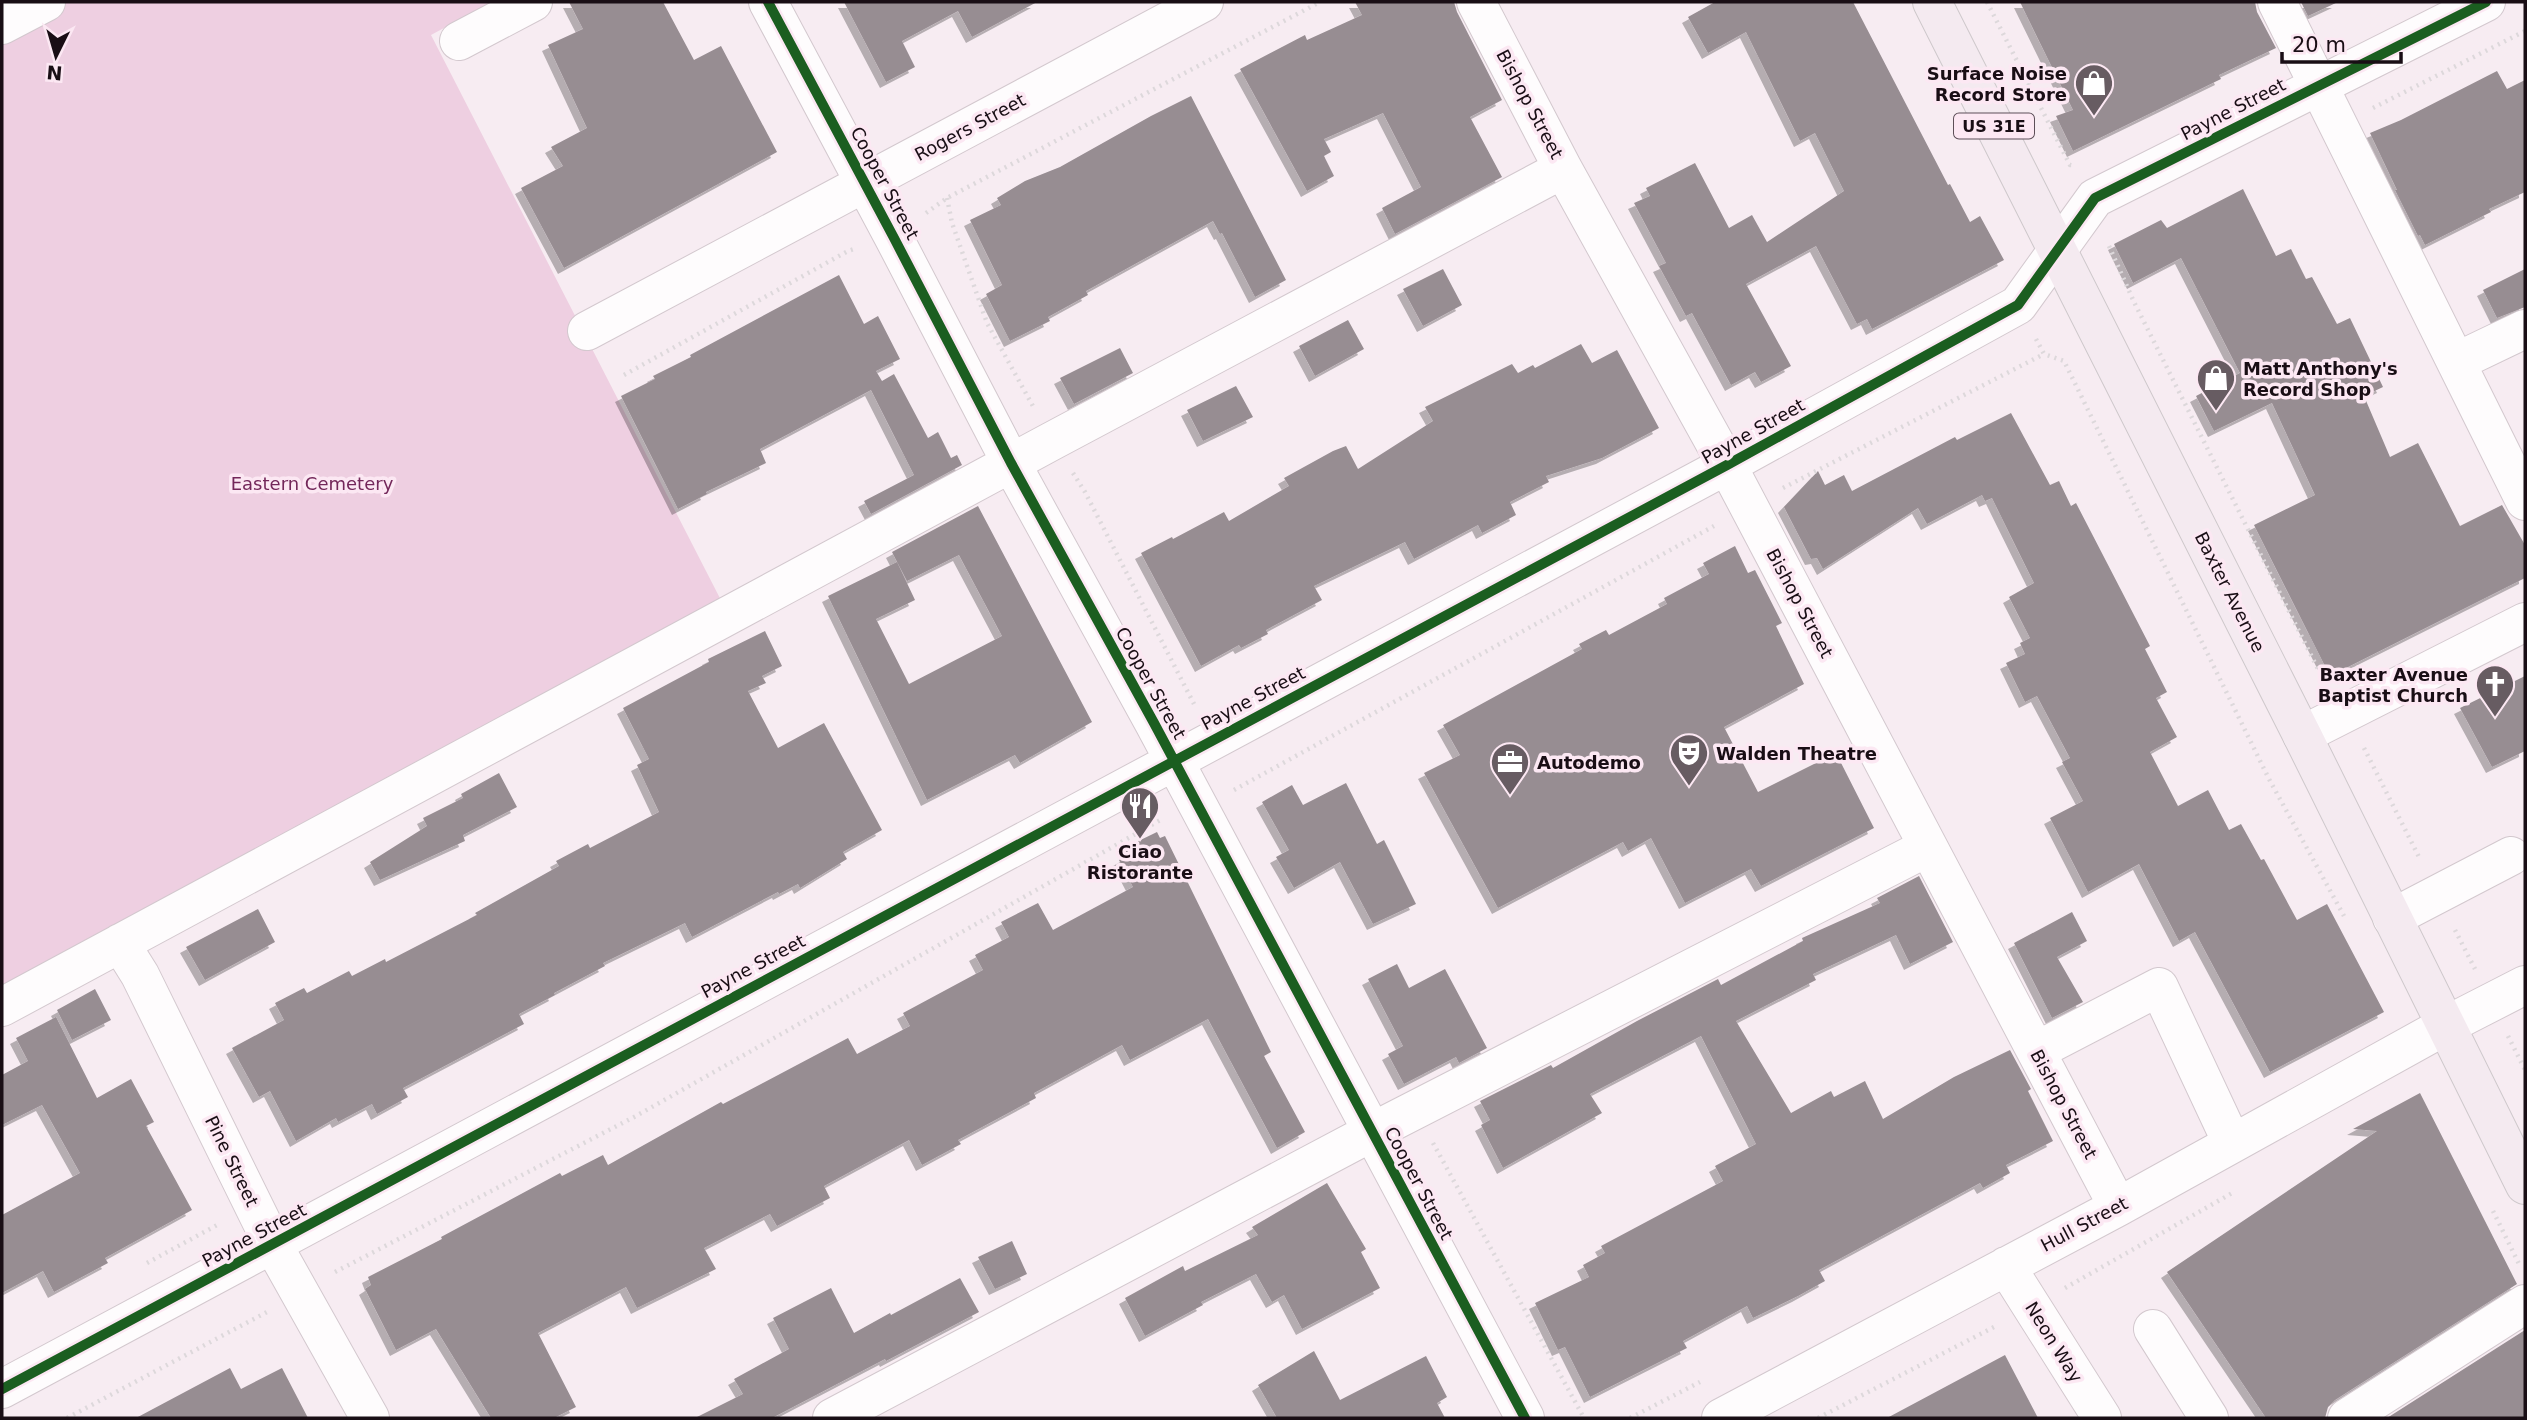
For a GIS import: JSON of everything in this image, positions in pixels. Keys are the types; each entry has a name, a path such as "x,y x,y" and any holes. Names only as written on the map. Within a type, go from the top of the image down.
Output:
{"main road":[{"name":"Baxter Avenue","path":"1932,2 2302,735 2525,1185"}],"street":[{"path":"2,25 46,2"},
{"path":"459,41 533,2"},
{"name":"Cooper Street","path":"768,2 1011,463 1174,760 1525,1418"},
{"name":"Rogers Street","path":"587,331 1205,2"},
{"name":"Bishop Street","path":"1476,2 1563,169 1727,465 2118,1206"},
{"path":"2277,2 2525,501"},
{"name":"Payne Street","path":"2,1390 1727,465 2018,305 2095,198 2486,2"},
{"path":"2,1007 1563,169"},
{"path":"2456,362 2525,329"},
{"path":"2302,735 2525,622"},
{"path":"832,1418 1372,1132 1928,847"},
{"path":"2392,918 2521,859"},
{"name":"Pine Street","path":"120,943 140,975 273,1245 370,1418"},
{"name":"Hull Street","path":"1721,1418 2525,985"},
{"path":"2036,1051 2159,987 2232,1143"},
{"name":"Neon Way","path":"2006,1266 2102,1418"},
{"path":"2347,1418 2525,1304"},
{"path":"2152,1329 2209,1418"}],"path":[{"path":"624,375 848,251 894,238 947,198 1320,2"},
{"path":"1987,2 2070,165 2086,168 2108,243 2134,302 2328,688 2345,713 2525,1070"},
{"path":"2018,305 2044,354 2064,361 2269,779 2346,919"},
{"path":"67,1418 636,1116 1166,817 1199,808 1244,785 1749,507 2044,354"},
{"path":"2489,1204 2525,1276"}],"green space":[{"name":"Eastern Cemetery","path":"2,2 492,2 431,35 726,610 2,1005"}],"building":[{"path":"569,2 663,2 694,60 721,46 777,152 564,268 521,188 563,166 551,147 587,128 548,45 583,29"},
{"path":"844,2 1037,2 972,37 958,11 902,41 915,67 886,82"},
{"path":"1355,2 1454,2 1502,100 1470,117 1502,177 1395,234 1382,208 1421,187 1383,113 1324,139 1331,152 1324,156 1334,176 1307,191 1240,69 1305,35 1307,40 1362,15"},
{"path":"1715,2 1853,2 1948,185 1950,184 1970,222 1980,216 2004,260 1872,329 1867,319 1857,324 1816,246 1746,284 1791,366 1761,382 1755,372 1731,385 1692,313 1686,316 1659,266 1666,263 1634,203 1650,196 1646,188 1695,163 1729,228 1752,215 1767,242 1844,191 1815,133 1800,141 1746,32 1708,53 1688,17"},
{"path":"2020,2 2255,2 2257,12 2276,48 2219,75 2221,79 2073,151 2056,116 2073,110"},
{"path":"2301,2 2338,2 2308,16"},
{"path":"2497,71 2507,89 2525,80 2525,192 2425,245 2395,190 2370,133"},
{"path":"1191,96 1286,280 1255,297 1213,221 1086,291 1088,295 1048,317 1050,321 1010,341 986,294 1002,285 970,220 1001,205 997,198 1025,181 1060,167"},
{"path":"2243,189 2276,256 2291,249 2306,279 2312,277 2337,324 2350,318 2383,387 2364,396 2390,457 2418,443 2460,526 2502,505 2525,545 2525,578 2330,676 2254,525 2315,495 2272,403 2214,431 2196,396 2240,373 2181,258 2133,283 2114,244 2161,220 2167,228"},
{"path":"1443,269 1462,305 1423,326 1403,289"},
{"path":"2525,269 2525,307 2497,318 2483,290"},
{"path":"839,275 864,324 878,316 900,359 876,371 882,381 894,374 928,438 938,432 951,458 957,455 962,465 871,514 864,501 914,475 871,390 760,449 766,463 678,509 621,396 655,379 653,376 691,357 690,355"},
{"path":"1348,320 1364,349 1315,376 1299,346"},
{"path":"1581,344 1592,363 1617,350 1659,428 1602,458 1546,476 1549,482 1510,502 1516,515 1482,533 1478,525 1414,559 1405,542 1314,586 1322,600 1266,630 1268,634 1241,648 1239,645 1201,666 1141,553 1224,512 1229,521 1289,486 1284,478 1333,451 1346,446 1358,469 1433,421 1425,407 1512,364 1518,373 1533,365 1535,368"},
{"path":"1120,348 1133,373 1074,404 1060,378"},
{"path":"1236,386 1253,417 1203,441 1187,410"},
{"path":"2011,413 2050,485 2059,481 2071,506 2076,503 2150,646 2145,649 2167,692 2156,698 2177,737 2150,752 2178,806 2208,790 2229,830 2241,824 2261,860 2264,859 2297,920 2327,904 2384,1012 2270,1072 2195,932 2179,941 2139,864 2088,892 2050,818 2083,801 2062,762 2070,758 2037,696 2025,702 2006,663 2025,654 2020,643 2030,638 2009,597 2034,583 1992,498 1985,501 1982,495 1927,524 1918,508 1823,569 1817,558 1811,559 1784,507 1818,471 1825,485 1844,475 1852,491 1955,437 1957,440"},
{"path":"978,506 1092,722 1020,763 1015,755 927,800 828,596 897,562 915,600 876,619 909,684 1002,636 959,555 907,581 892,552"},
{"path":"1735,546 1748,573 1755,570 1782,623 1776,626 1804,684 1724,727 1758,792 1836,753 1874,828 1761,886 1751,869 1685,903 1651,838 1628,851 1623,842 1498,908 1424,773 1460,755 1443,725 1582,649 1579,644 1606,630 1609,635 1667,604 1664,598 1709,574 1703,563"},
{"path":"765,631 782,666 762,676 766,683 748,691 778,748 824,723 882,830 843,852 847,859 800,888 798,884 779,894 778,892 692,937 685,923 603,963 605,966 519,1014 524,1024 403,1088 408,1097 377,1114 372,1104 338,1122 336,1118 296,1141 270,1091 259,1097 232,1048 284,1020 275,1003 304,988 307,993 349,971 352,976 385,959 386,962 477,915 475,913 559,866 556,861 588,844 590,848 659,812 637,765 649,759 623,708 709,662 708,659"},
{"name":"Baxter Avenue Baptist Church","path":"2525,676 2525,751 2492,767 2460,708"},
{"path":"499,773 517,807 463,835 465,841 380,880 370,862 427,826 423,818 463,798 461,794"},
{"path":"1346,783 1377,844 1384,840 1416,904 1373,924 1340,862 1294,888 1276,857 1289,850 1262,802 1292,785 1303,805"},
{"path":"1157,832 1160,838 1165,836 1271,1052 1264,1056 1305,1132 1277,1148 1208,1019 1130,1060 1122,1045 1034,1093 1036,1098 958,1140 961,1144 922,1165 909,1140 824,1186 830,1198 777,1226 770,1214 704,1248 716,1269 637,1308 626,1287 538,1333 576,1407 554,1418 491,1418 436,1329 396,1350 365,1289 371,1285 368,1277 560,1173 562,1176 603,1155 608,1165 721,1102 723,1104 848,1038 857,1054 910,1026 903,1013 983,970 975,955 1009,937 1001,922 1038,903 1053,930 1133,887 1119,860 1128,855 1124,848"},
{"path":"1919,876 1953,942 1910,964 1896,935 1813,974 1816,980 1736,1021 1791,1113 1831,1091 1834,1097 1865,1081 1883,1119 1954,1077 2010,1050 2031,1089 2028,1091 2053,1141 2006,1165 2010,1173 1983,1188 1980,1183 1819,1270 1825,1281 1798,1296 1753,1318 1747,1306 1683,1341 1687,1348 1590,1397 1565,1347 1558,1350 1535,1303 1589,1277 1583,1265 1605,1253 1601,1246 1723,1181 1715,1166 1756,1144 1701,1036 1590,1094 1602,1113 1503,1168 1481,1125 1490,1120 1480,1101 1551,1065 1553,1068 1718,979 1721,985 1803,941 1802,938 1880,903 1877,898"},
{"path":"258,909 275,942 205,980 186,947"},
{"path":"2072,912 2087,941 2057,957 2083,1002 2052,1018 2014,943"},
{"path":"1397,964 1409,988 1445,969 1487,1048 1459,1063 1456,1057 1404,1084 1388,1054 1403,1046 1368,979"},
{"path":"95,989 111,1020 72,1040 57,1010"},
{"path":"56,1017 97,1098 131,1079 154,1122 146,1126 192,1210 105,1258 108,1263 54,1292 43,1271 2,1293 2,1215 80,1173 42,1105 2,1125 2,1075 28,1061 16,1038"},
{"path":"2420,1093 2517,1284 2335,1400 2328,1407 2325,1418 2266,1418 2167,1272 2377,1131 2353,1129"},
{"path":"1327,1183 1366,1249 1361,1252 1380,1288 1302,1329 1284,1295 1272,1302 1256,1274 1201,1302 1203,1305 1145,1336 1125,1298 1183,1266 1185,1271 1258,1235 1252,1227"},
{"path":"1012,1241 1027,1274 995,1289 978,1257"},
{"path":"960,1278 979,1312 772,1418 695,1418 743,1394 734,1379 789,1349 773,1318 831,1288 854,1333"},
{"path":"2525,1330 2525,1418 2387,1418"},
{"path":"1314,1351 1340,1400 1426,1356 1447,1397 1437,1403 1445,1418 1277,1418 1258,1385"},
{"path":"2005,1355 2038,1418 1887,1418"},
{"path":"230,1368 241,1389 282,1368 308,1418 136,1418"}],"cycle path":[{"path":"768,2 1011,463 1154,723 1525,1418"},
{"path":"2,1389 1727,465 2018,305 2095,198 2486,2"}],"place":[{"name":"Surface Noise Record Store","path":"2094,117"},
{"name":"Matt Anthony's Record Shop","path":"2216,412"},
{"name":"Baxter Avenue Baptist Church","path":"2495,718"},
{"name":"Walden Theatre","path":"1689,787"},
{"name":"Autodemo","path":"1510,796"},
{"name":"Ciao Ristorante","path":"1140,840"}]}
